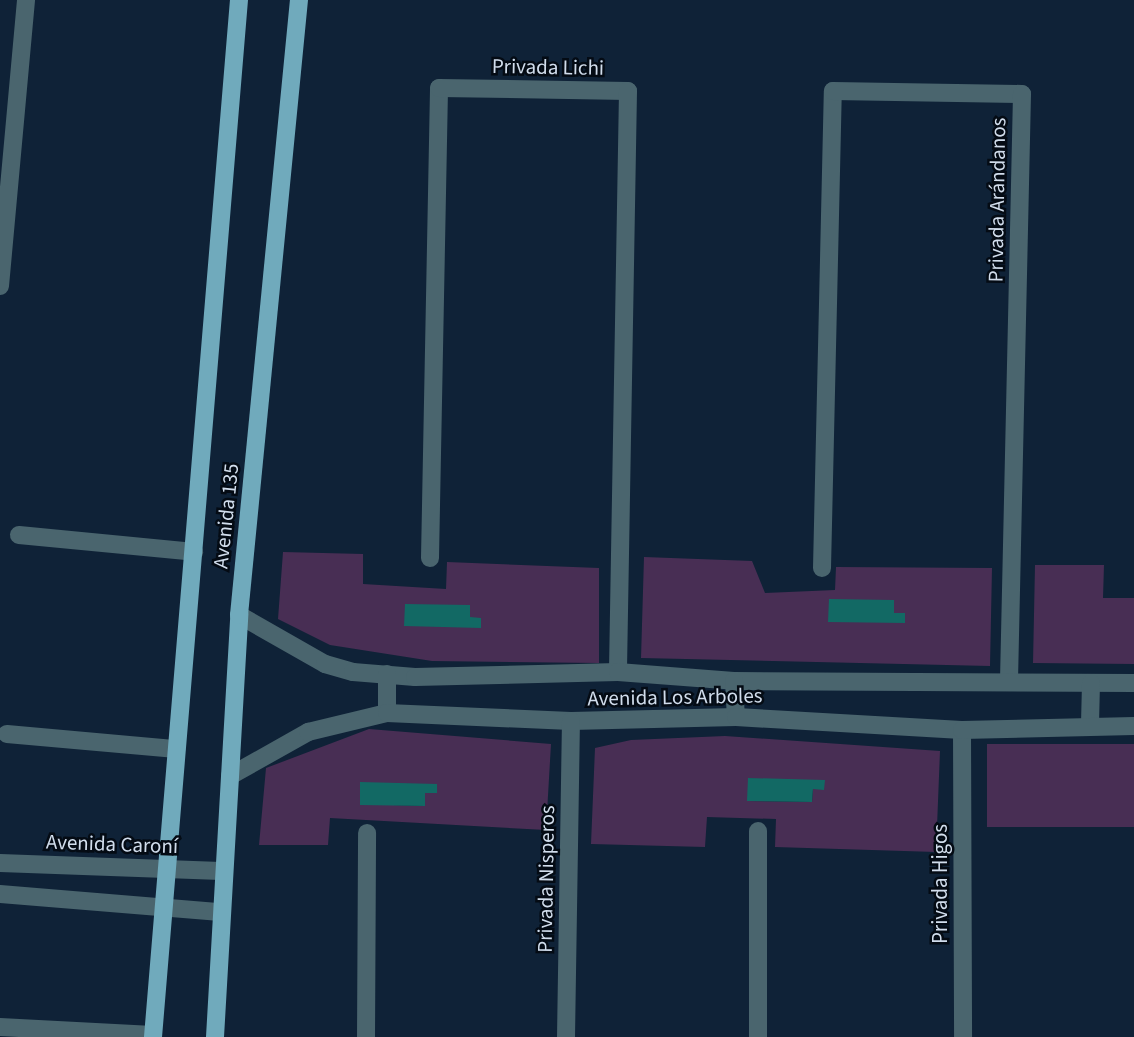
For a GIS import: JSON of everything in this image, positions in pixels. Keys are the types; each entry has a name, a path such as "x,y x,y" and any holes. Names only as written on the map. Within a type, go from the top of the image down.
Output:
{"main road":[{"name":"Avenida 135","path":"153,1036 239,0"},
{"name":"Avenida 135","path":"215,1037 221,871 230,776 239,615 299,0"}],"street":[{"path":"0,286 6,151 26,0"},
{"name":"Privada Lichi","path":"430,558 439,88 628,91 618,672"},
{"name":"Privada Arándanos","path":"822,568 832,91 1022,94 1009,680"},
{"path":"19,535 194,552"},
{"name":"Avenida Los Arboles","path":"239,615 325,664 387,674 618,672 734,681 1009,680 1134,683"},
{"path":"387,674 387,713"},
{"path":"734,681 736,717"},
{"path":"1090,724 1091,682"},
{"name":"Avenida Los Arboles","path":"230,776 308,732 387,713 571,721 736,717 962,730 1090,724 1134,726"},
{"name":"Privada Nisperos","path":"566,1037 571,721"},
{"name":"Privada Higos","path":"962,730 963,1037"},
{"path":"7,734 176,749"},
{"path":"758,831 758,1037"},
{"path":"366,1037 367,833"},
{"name":"Avenida Caroní","path":"0,863 221,871"},
{"path":"0,894 220,912"},
{"path":"0,1027 153,1036"}],"shaded area":[{"path":"283,552 363,554 363,584 446,589 447,562 599,568 599,663 432,661 330,645 278,619"},
{"path":"644,557 752,561 765,593 835,590 836,567 992,568 990,666 641,658","holes":["829,600 894,601 894,613 829,622"]},
{"path":"1035,565 1104,565 1103,598 1134,598 1134,664 1033,663"},
{"path":"829,599 894,600 894,613 905,613 905,623 828,622"},
{"path":"405,604 470,605 470,617 481,618 481,628 404,626"},
{"path":"369,729 551,744 546,830 330,818 328,845 259,845 266,768","holes":["437,784 437,793 425,793 425,806 360,804"]},
{"path":"725,736 940,751 936,852 775,847 776,819 707,817 705,847 591,844 595,748 631,740","holes":["748,778 824,789 813,789 812,802 748,801"]},
{"path":"987,744 1134,744 1134,827 987,827"},
{"path":"748,778 825,780 824,790 813,789 812,802 747,801"},
{"path":"360,782 437,784 437,793 425,793 425,806 360,805"}]}
